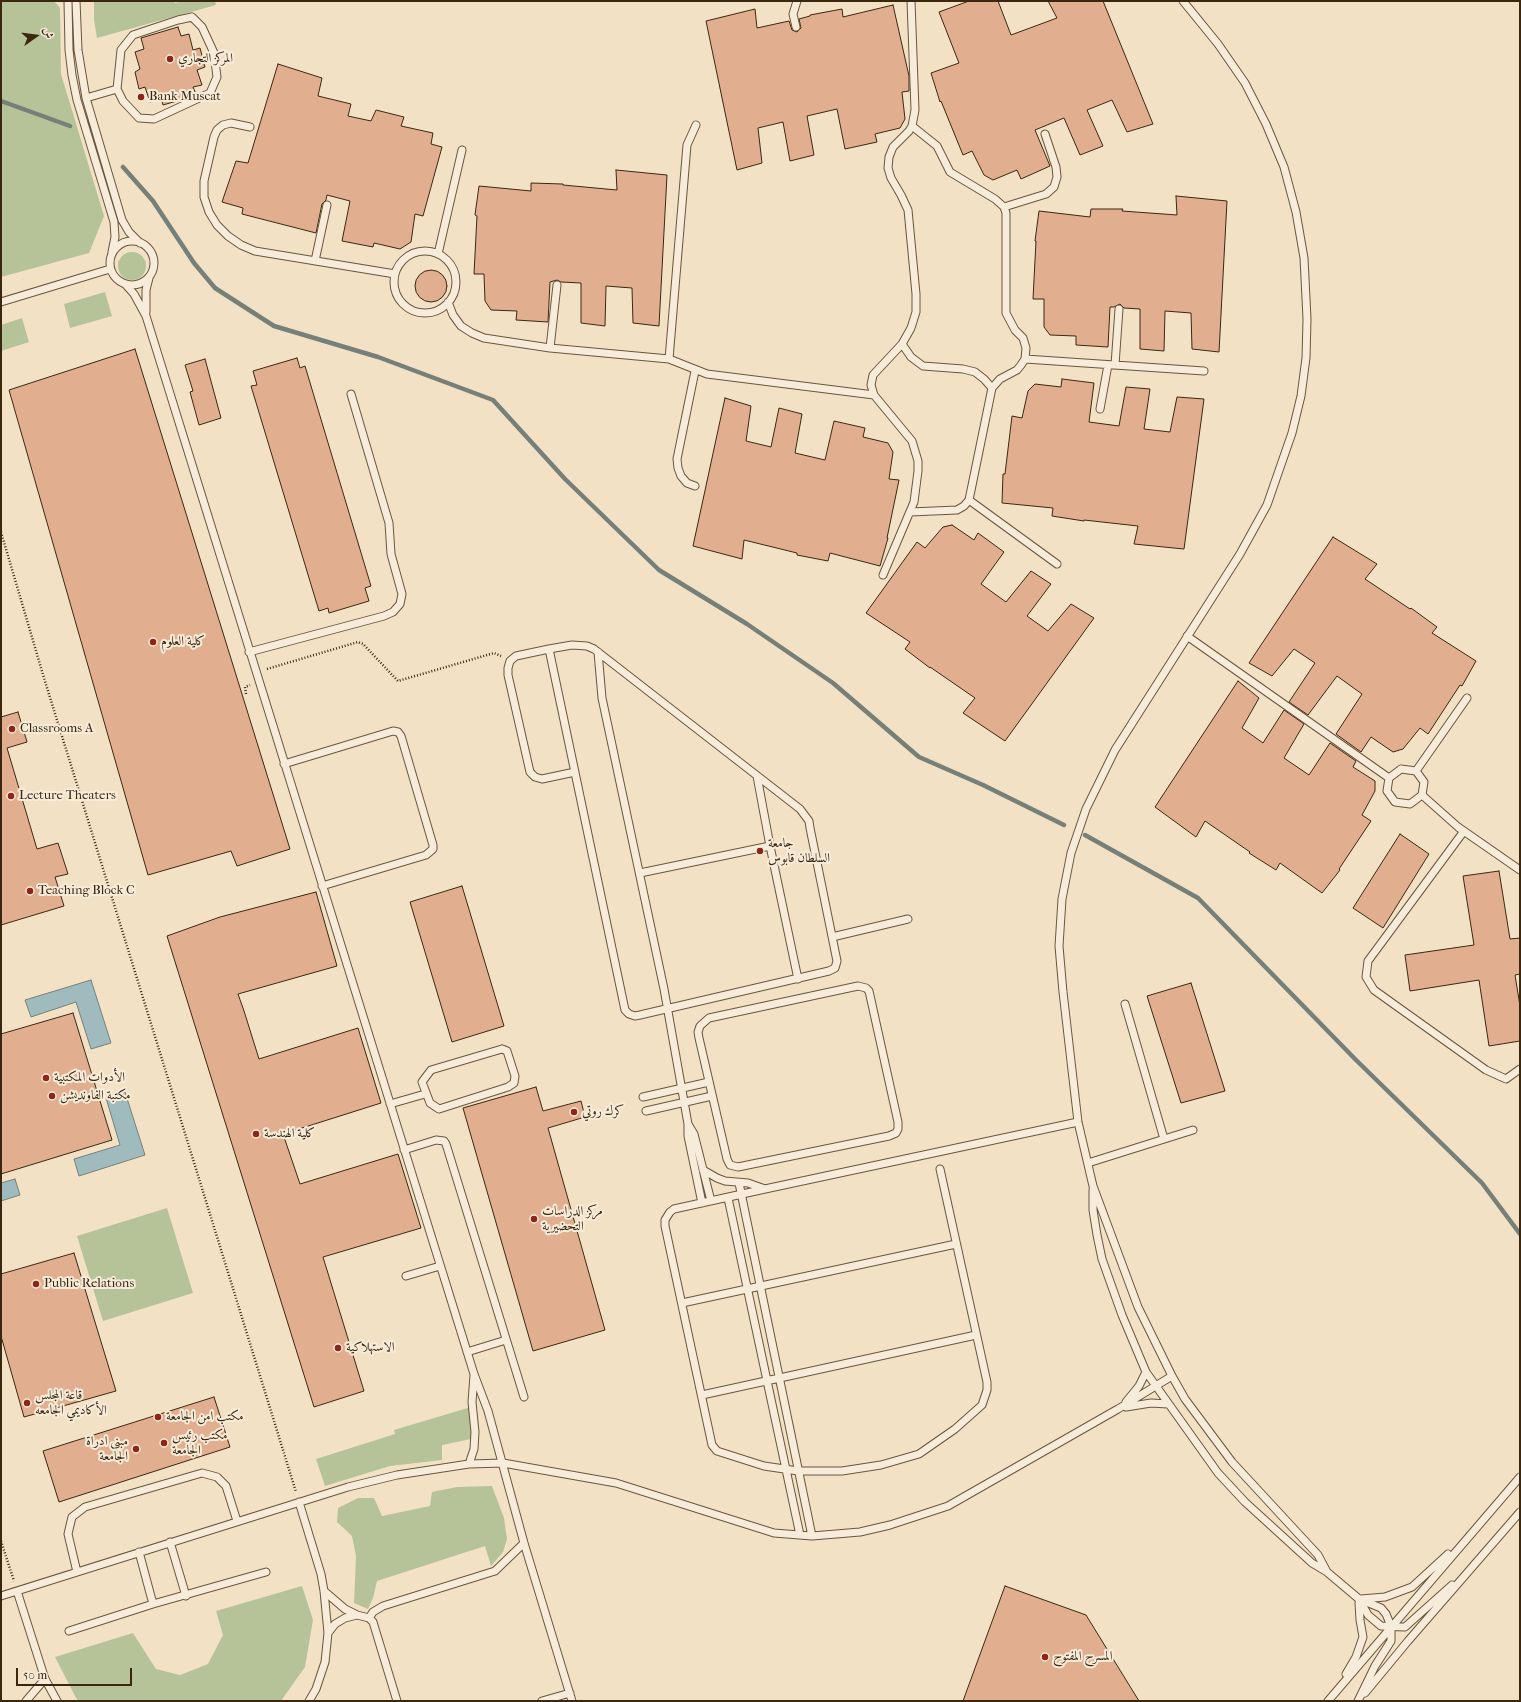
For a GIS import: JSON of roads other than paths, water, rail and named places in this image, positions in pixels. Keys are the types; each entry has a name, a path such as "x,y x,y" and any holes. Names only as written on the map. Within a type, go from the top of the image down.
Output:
{"lane":[{"path":"68,1 69,50 77,100 114,222 115,237 109,263 110,269 113,276 119,282 126,285 134,286 149,278"},
{"path":"76,1 78,50 86,98 122,220 129,232 140,243 147,247 152,254 154,262 153,270 149,278 145,303 146,316"},
{"path":"796,1 793,14 796,27"},
{"path":"882,575 914,502 918,471 916,450 907,432 874,395 871,385 873,375 902,344 911,328 916,312 916,294 908,210 901,194 890,178 888,168 889,157 893,147 912,126 916,110 911,1"},
{"path":"1183,1 1218,44 1245,83 1266,124 1284,167 1296,212 1304,258 1307,319 1306,358 1301,396 1292,433 1267,505 1240,554 1106,767 1086,809 1071,853 1062,899 1059,946 1068,1049 1078,1122 1093,1186 1138,1307 1172,1376 1185,1399 1232,1462 1318,1555 1327,1572"},
{"path":"192,17 202,28 214,53 217,77 210,93 154,119 139,118 123,101 117,89 121,50 133,35 178,20 192,17"},
{"path":"86,98 117,89"},
{"path":"250,127 231,123 223,125 217,130 214,137 204,181 204,197 209,212 217,225 228,236 241,245 255,251 395,274"},
{"path":"669,359 687,145 696,126"},
{"path":"910,512 957,510 964,506 969,500 992,388 1000,379 1017,370 1025,359 1026,348 1022,338 1010,322 1006,313 1006,213 1004,207 994,199 950,172 937,146 912,126"},
{"path":"1004,207 1046,194 1054,187 1057,177 1056,167 1045,134"},
{"path":"438,254 462,150"},
{"path":"316,261 326,204"},
{"path":"112,252 124,242 132,241 140,243"},
{"path":"427,251 438,254 447,260 453,270 456,281 454,293 448,302 438,310 427,313 415,311 405,306 398,297 394,286 395,274 399,264 407,256 417,252 427,251"},
{"path":"1,302 110,269"},
{"path":"126,285 134,294 146,316 440,1266 474,1374 484,1399 524,1543 572,1701"},
{"path":"550,348 557,285"},
{"path":"448,302 453,315 457,320 472,334 484,338 550,348 669,359 695,371 713,375 874,395"},
{"path":"1100,409 1111,365 1119,309"},
{"path":"902,344 911,357 923,366 963,369 975,372 992,388"},
{"path":"1025,359 1204,371"},
{"path":"695,371 678,459 678,468 681,476 687,483 695,486"},
{"path":"249,652 384,616 393,612 400,604 402,594 391,554 389,523 351,394"},
{"path":"969,500 1057,564"},
{"path":"1187,636 1389,778"},
{"path":"549,648 625,1010 635,1016 832,971 835,968 838,961 808,821 800,809 598,652 587,646 580,644 549,648 516,656 510,661 508,675 530,772 535,777 542,779 575,772"},
{"path":"598,652 602,698 640,873 667,1009 688,1124 688,1136 702,1203"},
{"path":"1416,771 1467,698"},
{"path":"284,764 393,731 398,732 401,736 434,845 433,849 426,855 322,886"},
{"path":"1401,769 1416,771 1424,782 1422,795 1410,804 1395,802 1387,791 1389,778 1401,769"},
{"path":"757,776 798,979"},
{"path":"1422,795 1464,831 1520,870"},
{"path":"1464,831 1368,961 1366,977 1374,990 1486,1070 1506,1079 1520,1069"},
{"path":"640,873 770,846"},
{"path":"832,937 908,919"},
{"path":"862,986 866,988 870,996 898,1122 898,1129 889,1136 734,1167 728,1162 712,1096 698,1032 704,1021 709,1018 862,986"},
{"path":"1125,1004 1164,1139"},
{"path":"502,1049 507,1051 515,1076 514,1083 508,1087 439,1109 430,1103 426,1094 422,1082 430,1070 495,1050 502,1049"},
{"path":"643,1097 709,1082"},
{"path":"390,1104 426,1094"},
{"path":"646,1111 712,1096"},
{"path":"940,1169 987,1382 988,1390 982,1406 955,1430 919,1454 881,1465 842,1471 786,1470 764,1466 717,1451 712,1445 665,1220 667,1215 674,1209 1078,1122"},
{"path":"688,1124 694,1134 711,1201"},
{"path":"1088,1163 1193,1130"},
{"path":"404,1150 436,1140 444,1141 446,1144 524,1397"},
{"path":"703,1170 717,1178 757,1185 765,1189"},
{"path":"739,1182 812,1536"},
{"path":"1093,1186 1093,1210 1102,1259 1122,1315 1146,1372 1155,1386 1218,1473 1245,1502 1312,1563 1327,1572 1359,1599 1381,1608 1386,1614 1391,1626 1391,1641 1375,1666 1358,1701"},
{"path":"728,1198 800,1535"},
{"path":"682,1303 956,1244"},
{"path":"406,1276 440,1266"},
{"path":"702,1395 976,1335"},
{"path":"467,1352 506,1340"},
{"path":"1118,1409 1139,1386 1146,1372"},
{"path":"469,1464 474,1448 475,1432 472,1402 474,1374"},
{"path":"1,1596 348,1487 397,1475 469,1464 503,1464 616,1483 774,1533 812,1536 860,1532 890,1525 948,1506 1118,1409 1172,1376"},
{"path":"1118,1409 1135,1404 1168,1404"},
{"path":"77,1572 68,1534 72,1517 85,1507 202,1473 217,1476 226,1486 237,1521"},
{"path":"1328,1701 1520,1477"},
{"path":"299,1502 321,1574 328,1633 325,1662 316,1689 309,1701"},
{"path":"1358,1701 1520,1512"},
{"path":"1359,1599 1385,1597 1412,1587 1472,1532"},
{"path":"170,1542 186,1596"},
{"path":"369,1618 373,1612 383,1606 495,1571 524,1543"},
{"path":"138,1552 153,1604"},
{"path":"1359,1599 1368,1615 1381,1626 1405,1627 1474,1564"},
{"path":"69,1631 153,1604 186,1596 266,1572"},
{"path":"17,1591 45,1679 57,1701"},
{"path":"324,1591 339,1605 357,1615 369,1618 373,1622 398,1701"},
{"path":"1337,1691 1356,1657 1363,1637 1360,1620 1359,1599"},
{"path":"328,1633 335,1624 345,1618 357,1615"},
{"path":"26,1701 45,1679"},
{"path":"542,1701 570,1693"}],"water":[{"path":"91,980 111,1043 91,1049 76,1002 31,1017 25,1000"},
{"path":"125,1092 145,1155 79,1176 74,1159 120,1145 106,1098"},
{"path":"15,1179 20,1195 1,1201 1,1183"}],"waterway":[{"path":"1,101 70,126"},
{"path":"123,167 153,201 194,263 215,288 274,326 378,357 493,400 565,479 659,570 747,624 833,683 919,757 983,785 1064,825"},
{"path":"1085,835 1198,898 1356,1060 1482,1183 1520,1234"}],"place":[{"name":"المركز التجاري","path":"170,59"},
{"name":"Bank Muscat","path":"141,97"},
{"name":"كلية العلوم","path":"153,642"},
{"name":"Classrooms A","path":"12,729"},
{"name":"Lecture Theaters","path":"11,796"},
{"name":"جامعة السلطان قابوس","path":"760,851"},
{"name":"Teaching Block C","path":"30,891"},
{"name":"الأدوات المكتبية","path":"46,1078"},
{"name":"مكتبة الفاونديشن","path":"52,1096"},
{"name":"كرك روتي","path":"574,1112"},
{"name":"كلية الهندسة","path":"256,1134"},
{"name":"مركز الدراسات التحضيرية","path":"534,1219"},
{"name":"Public Relations","path":"36,1284"},
{"name":"الاستهلاكية","path":"338,1348"},
{"name":"قاعة المجلس الأكاديمي الجامعه","path":"27,1403"},
{"name":"مكتب امن الجامعة","path":"158,1417"},
{"name":"مكتب رئيس الجامعة","path":"164,1443"},
{"name":"مبنى ادراة الجامعة","path":"136,1449"},
{"name":"المسرح المفتوح","path":"1045,1657"}]}
